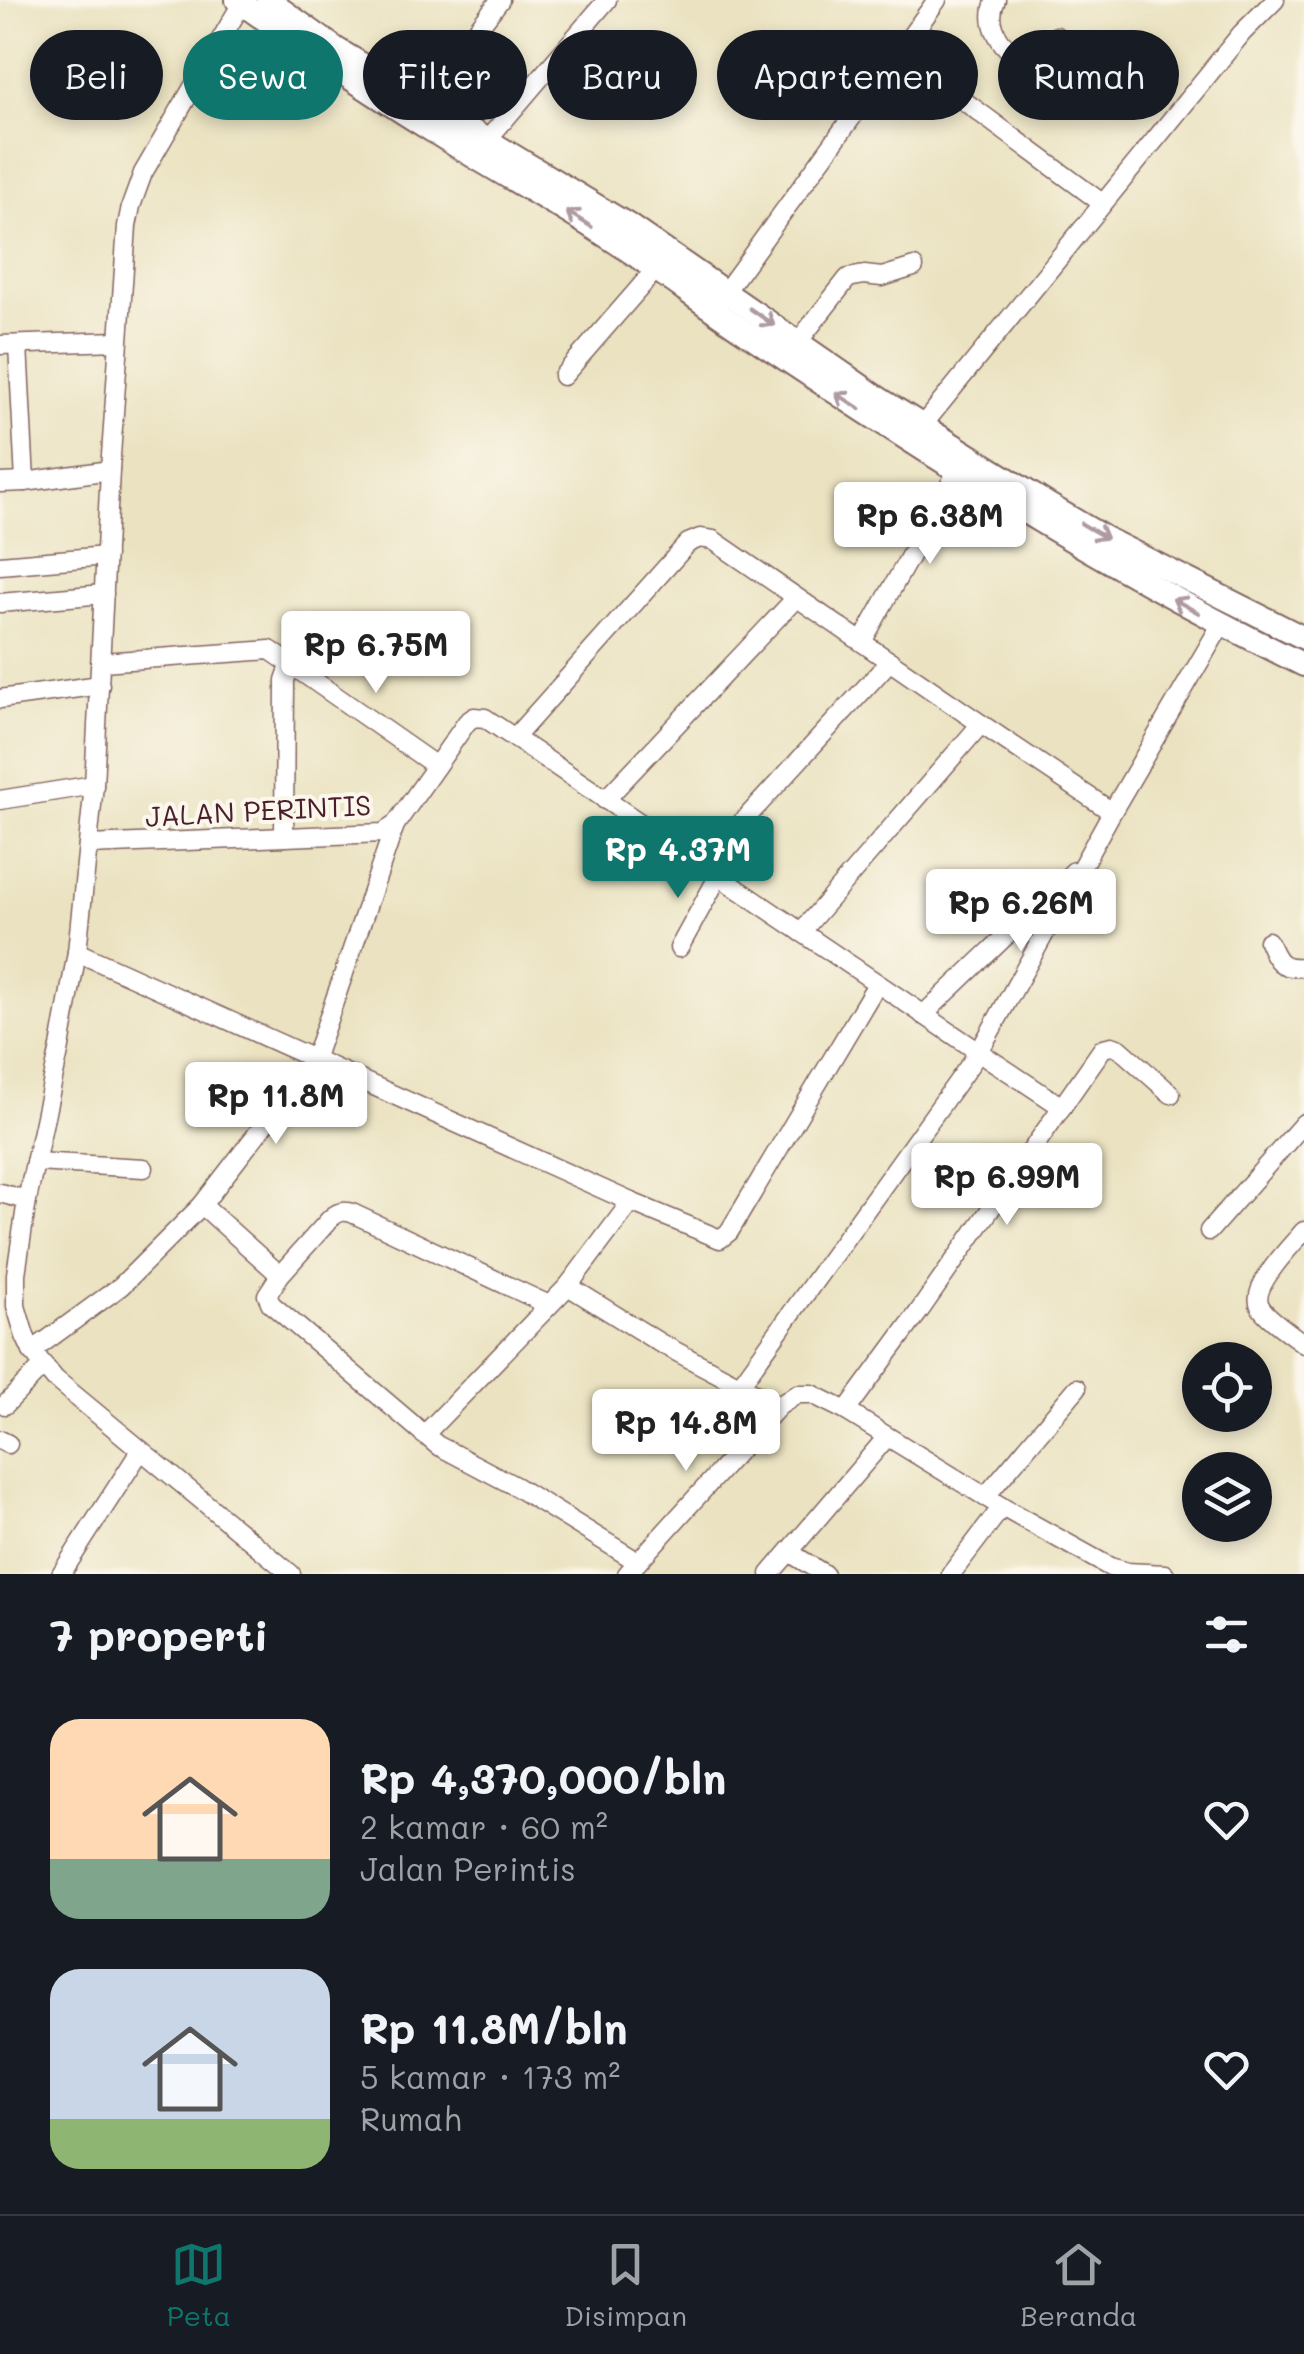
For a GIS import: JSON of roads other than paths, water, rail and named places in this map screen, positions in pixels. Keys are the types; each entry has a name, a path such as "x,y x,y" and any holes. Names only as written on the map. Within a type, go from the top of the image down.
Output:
{"main road":[{"path":"268,0 363,66"},
{"path":"240,2 328,65 457,146 656,269 798,342 922,426 1103,537 1304,638"},
{"path":"453,120 628,226 719,301 883,424 1048,527 1221,625 1304,666"},
{"path":"1258,643 1266,619"}],"street":[{"path":"477,30 500,0"},
{"path":"488,140 607,0"},
{"path":"915,30 937,0"},
{"path":"996,0 991,17 998,31"},
{"path":"922,426 1242,33 1275,0"},
{"path":"240,2 143,172 127,226 94,785 77,952 8,1308 37,1359 55,1379 291,1574"},
{"path":"978,111 1102,203"},
{"path":"719,301 850,120"},
{"path":"798,342 848,278 882,277 914,268"},
{"path":"563,376 656,269"},
{"path":"26,482 9,345 118,341"},
{"path":"0,483 110,470"},
{"path":"862,642 958,470"},
{"path":"514,736 691,541 704,538 713,540 1112,812"},
{"path":"0,565 106,556"},
{"path":"0,603 104,594"},
{"path":"605,800 796,598"},
{"path":"740,1385 979,1052 1221,625"},
{"path":"102,662 266,650 278,654 436,766"},
{"path":"702,866 890,662"},
{"path":"284,837 285,680 290,666"},
{"path":"0,698 100,684"},
{"name":"JALAN PERINTIS","path":"88,845 374,834 390,830 470,718 485,718 1062,1107"},
{"path":"801,932 980,724"},
{"path":"0,800 94,785"},
{"path":"4,1405 37,1359 121,1286 202,1205 314,1060 395,825"},
{"path":"922,1015 1086,859"},
{"path":"679,948 718,877"},
{"path":"1268,942 1282,965 1304,967"},
{"path":"77,952 631,1202 720,1238 729,1232 878,984"},
{"path":"846,1411 1104,1048 1120,1049 1171,1094"},
{"path":"1210,1231 1304,1123"},
{"path":"36,1162 144,1168"},
{"path":"0,1193 27,1200"},
{"path":"424,1435 568,1286 631,1202"},
{"path":"202,1205 280,1275"},
{"path":"550,1304 348,1212 334,1215 280,1275 267,1297 270,1304 424,1435 515,1486 632,1568 779,1406 798,1394 812,1394 1002,1508 1110,1567 1126,1573 1165,1574"},
{"path":"1304,1231 1262,1282 1258,1304 1304,1344"},
{"path":"568,1286 660,1343 779,1406"},
{"path":"985,1497 1077,1388"},
{"path":"770,1574 887,1437"},
{"path":"61,1574 141,1450"},
{"path":"951,1574 1002,1508"},
{"path":"789,1552 824,1574"}]}
